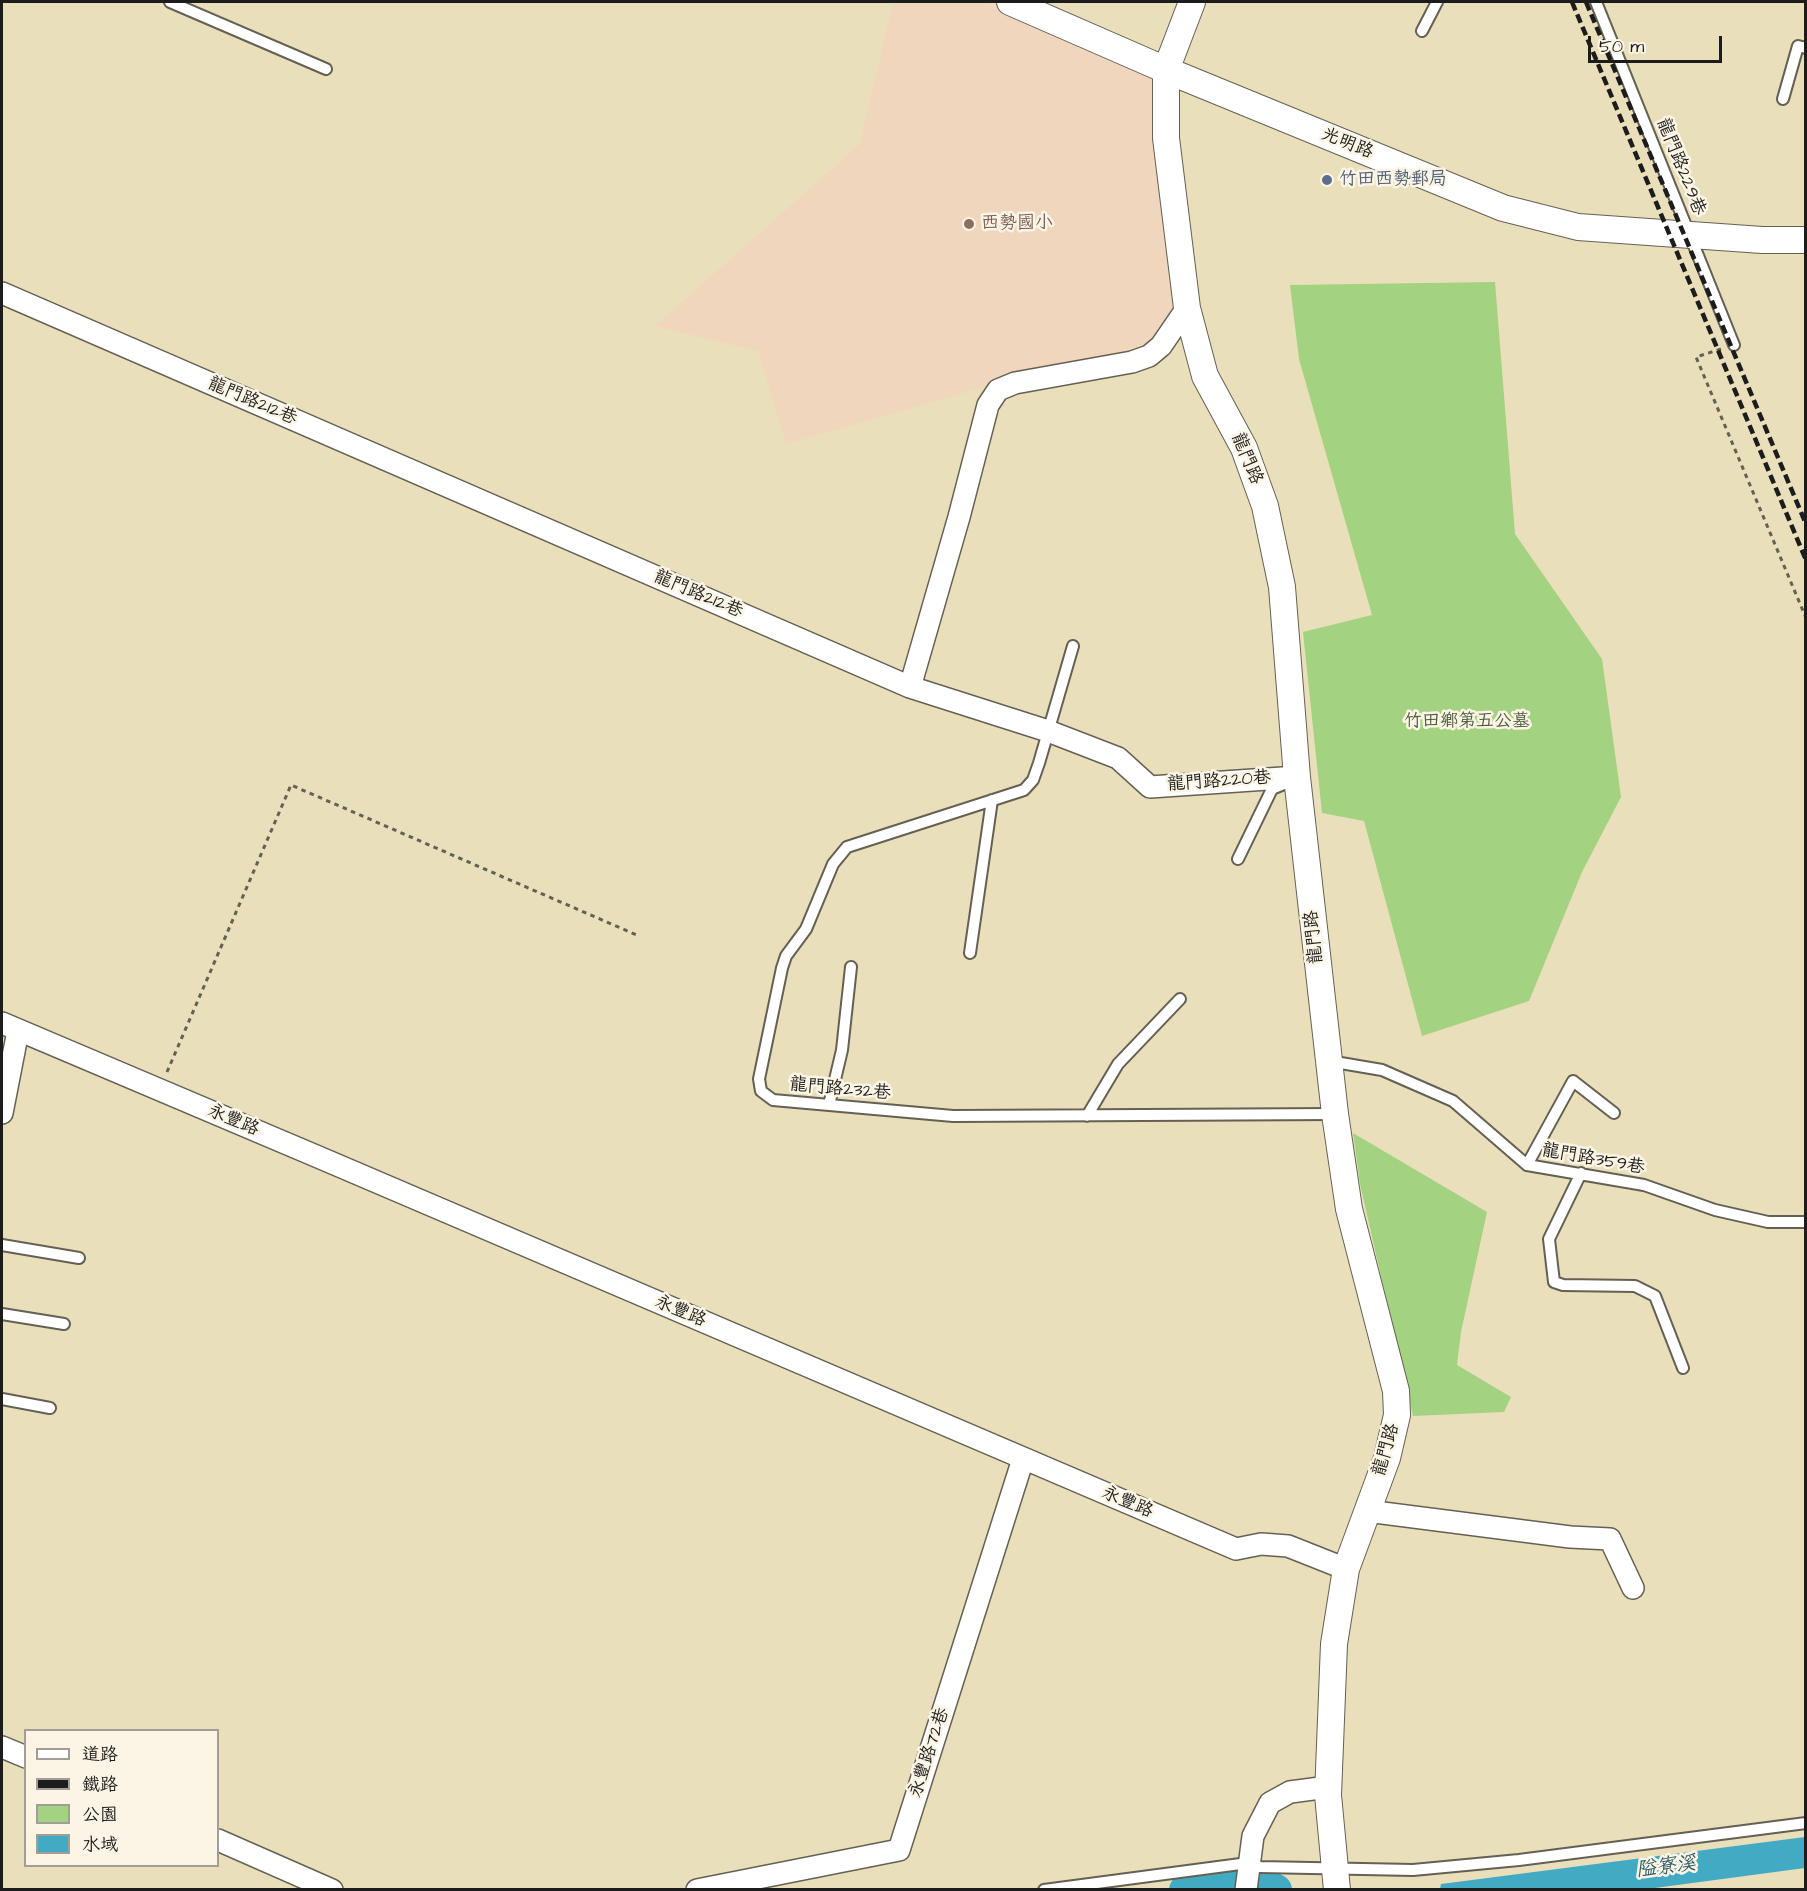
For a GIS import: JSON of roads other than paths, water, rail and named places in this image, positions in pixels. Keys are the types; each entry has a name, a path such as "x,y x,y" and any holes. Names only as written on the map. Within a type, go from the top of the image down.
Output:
{"street":[{"name":"光明路","path":"1010,2 1166,70 1503,208 1578,227 1690,236 1806,240"},
{"name":"龍門路","path":"1192,2 1166,70 1166,138 1187,308 1205,376 1244,448 1265,506 1282,587 1297,777 1335,1114 1349,1209 1396,1391 1395,1426 1387,1458 1346,1569 1334,1644 1328,1788 1336,1879"},
{"name":"龍門路212巷","path":"2,293 909,687"},
{"path":"909,687 959,517 988,405 998,390 1015,383 1132,362 1149,356 1161,346 1187,308"},
{"name":"龍門路220巷","path":"909,687 1048,731 1118,758 1150,787 1297,777"},
{"name":"永豐路","path":"2,1113 10,1027 1236,1549 1261,1544 1288,1546 1346,1569"},
{"name":"永豐路72巷","path":"697,1890 899,1850 1023,1459"},
{"path":"1367,1511 1570,1537 1610,1539 1633,1588"},
{"path":"2,1747 24,1756"},
{"path":"1247,1876 1253,1836 1270,1803 1290,1792 1328,1788"},
{"path":"219,1840 332,1890"}],"lane":[{"path":"170,2 326,69"},
{"path":"1422,31 1437,2"},
{"name":"龍門路229巷","path":"1596,2 1734,345"},
{"path":"1784,99 1798,46 1806,48"},
{"path":"970,953 992,800 1024,790 1033,780 1073,646"},
{"path":"1238,859 1272,789 1297,777"},
{"name":"龍門路232巷","path":"992,800 848,847 833,864 806,929 784,962 759,1079 762,1092 773,1100 953,1116 1335,1114"},
{"path":"829,1105 842,1050 851,967"},
{"path":"1087,1116 1118,1064 1180,999"},
{"name":"龍門路359巷","path":"1328,1061 1382,1070 1453,1101 1527,1165 1644,1185 1714,1210 1768,1222 1806,1222"},
{"path":"1527,1165 1574,1081 1614,1113"},
{"path":"1581,1173 1549,1239 1554,1282 1563,1285 1635,1286 1655,1296 1683,1368"},
{"path":"2,1245 79,1257"},
{"path":"2,1314 64,1324"},
{"path":"2,1399 50,1408"},
{"path":"1044,1890 1247,1876 1260,1867 1336,1879 1507,1861 1806,1823"}],"water":[{"path":"1805,1837 1805,1868 1640,1890 1440,1889 1441,1884"}],"waterway":[{"name":"隘寮溪","path":"1185,1890 1219,1885 1265,1884 1276,1890"}],"railway":[{"path":"1572,2 1806,560"},
{"path":"1586,2 1806,524"}],"place":[{"name":"竹田西勢郵局","path":"1327,180"},
{"name":"西勢國小","path":"969,224"}],"park label":[{"name":"竹田鄉第五公墓","path":"1467,722"}]}
